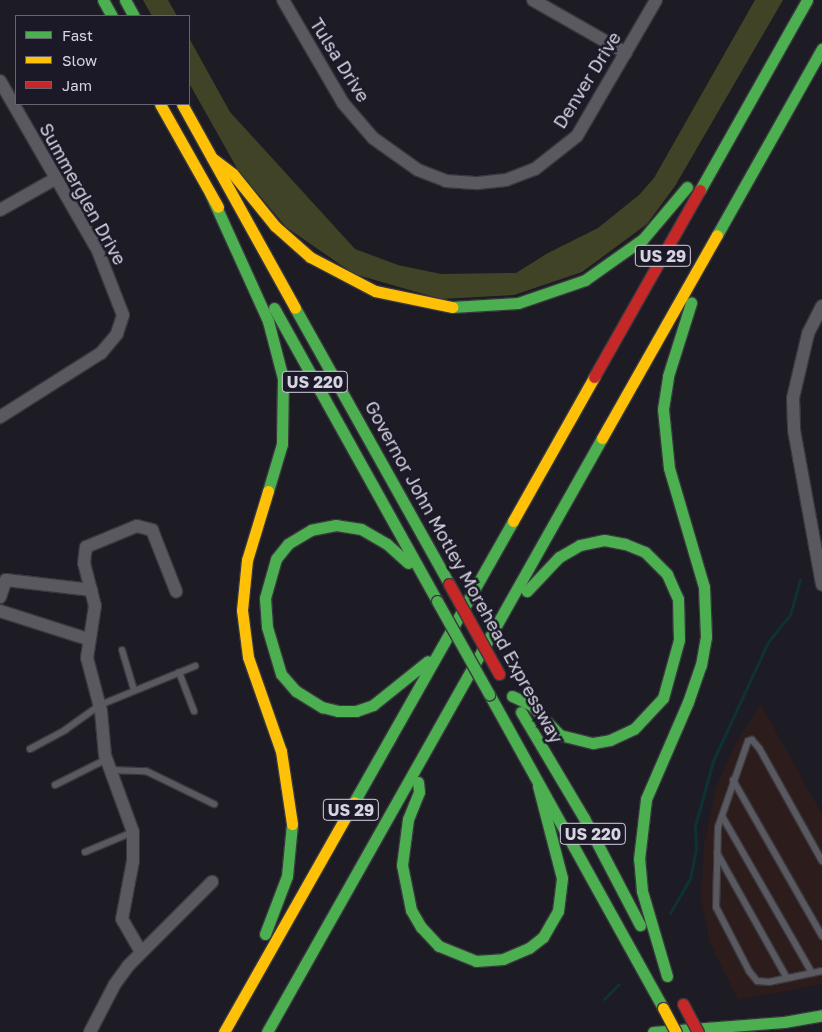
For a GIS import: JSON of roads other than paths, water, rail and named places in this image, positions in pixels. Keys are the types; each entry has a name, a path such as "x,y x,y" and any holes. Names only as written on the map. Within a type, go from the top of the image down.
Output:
{"main road":[{"path":"103,0 111,15"},
{"path":"125,0 133,15"},
{"name":"US 29","path":"224,1032 807,0"},
{"name":"US 29","path":"267,1032 822,49"},
{"path":"212,158 233,174 293,242 310,257 351,281 420,304 470,308 502,306 542,297 576,284 633,248 678,201 732,110 770,67"},
{"name":"US 220","path":"161,105 676,1032"},
{"name":"Governor John Motley Morehead Expressway","path":"183,105 512,696 584,818 698,1032"},
{"path":"210,193 268,321 283,378 285,401 282,444 247,560 242,610 248,657 281,751 293,814 288,876 260,946 262,967"},
{"path":"667,976 644,899 639,859 646,799 688,702 701,665 706,637 704,587 669,468 663,409 668,376 691,307 691,282"},
{"path":"420,570 399,557 387,544 361,529 336,525 311,530 288,544 268,576 265,598 273,654 282,674 296,691 322,707 356,711 391,694 439,652"},
{"path":"511,602 533,588 558,558 580,545 604,540 625,544 645,552 666,574 678,599 680,640 663,698 650,715 634,729 610,740 593,743 560,735 548,726 530,705 512,696"},
{"path":"417,768 419,792 408,819 402,865 403,882 411,910 421,926 439,946 462,958 476,961 503,959 529,948 543,937 558,911 562,878 558,854 538,786"},
{"path":"653,1032 769,1028 796,1023 822,1015"}],"street":[{"name":"Tulsa Drive","path":"284,0 343,103 373,138 418,170 446,181 478,183"},
{"path":"533,0 626,53"},
{"name":"Denver Drive","path":"478,183 506,180 535,169 576,136 656,0"},
{"name":"Summerglen Drive","path":"0,81 98,251 123,314 117,334 101,352 0,416"},
{"path":"0,210 55,178"},
{"path":"822,306 808,334 793,398 794,430 822,584"},
{"path":"141,952 122,918 133,861 133,832 108,765 100,705 87,658 88,639 95,606 84,563 86,547 137,526 152,530 176,591"},
{"path":"0,597 6,580 91,590"},
{"path":"0,612 88,639"},
{"path":"90,1032 115,984 141,952 212,882"}],"lane":[{"path":"122,650 134,690"},
{"path":"30,749 100,705 194,666"},
{"path":"179,672 194,711"},
{"path":"822,861 752,740 745,745 722,816 717,853 716,907 753,978 764,982 822,971"},
{"path":"55,785 108,765 146,771 214,804"},
{"path":"733,780 822,936"},
{"path":"722,816 812,973"},
{"path":"85,852 133,832"},
{"path":"717,853 788,978"}],"waterway":[{"path":"670,913 690,879 696,848 695,826 713,761 768,642 790,615 800,579"},
{"path":"604,999 619,984"}]}
